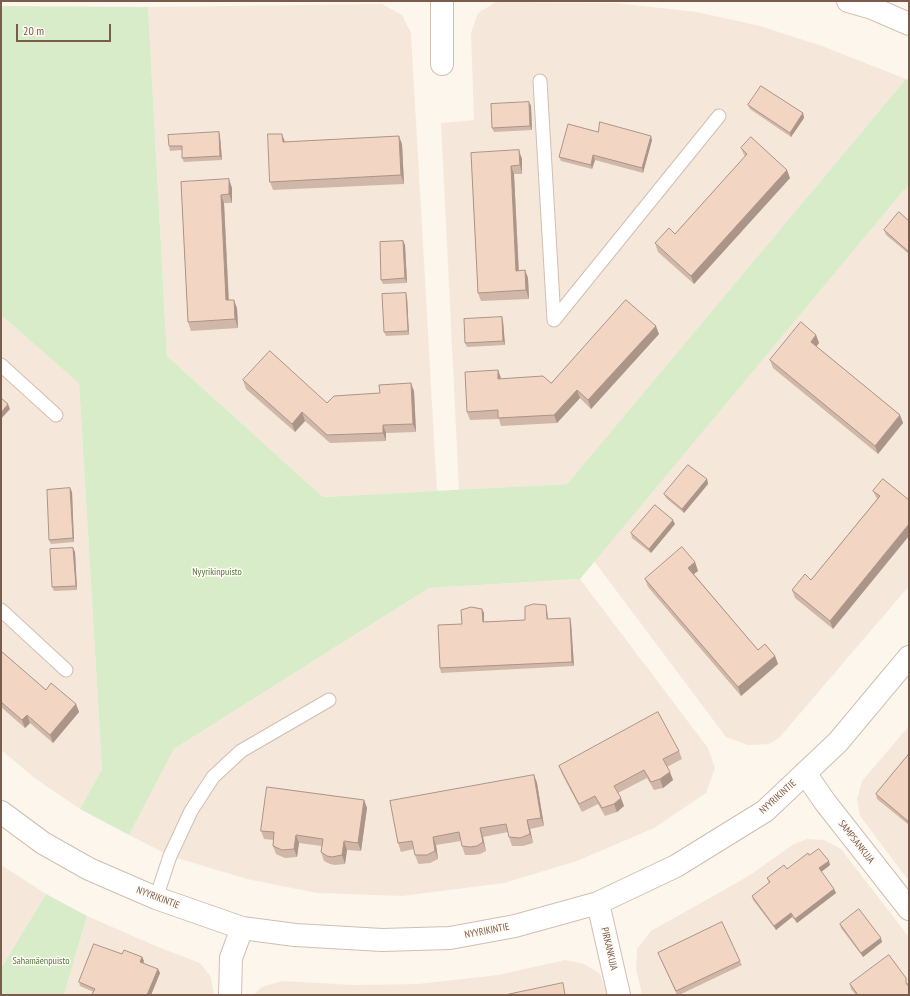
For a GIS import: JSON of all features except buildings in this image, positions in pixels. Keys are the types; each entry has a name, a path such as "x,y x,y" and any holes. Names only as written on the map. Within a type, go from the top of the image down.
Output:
{"street":[{"path":"442,1 442,64"},
{"path":"848,1 872,8 909,24"},
{"name":"NYYRIKINTIE","path":"1,812 44,842 89,869 156,898 242,928 295,936 382,940 450,938 515,926 598,903 676,866 765,811 838,742 909,657"},
{"name":"SAMPSANKUJA","path":"805,773 825,802 909,909"},
{"name":"PIRKANKUJA","path":"598,903 619,995"},
{"path":"230,995 231,958 242,928"}],"lane":[{"path":"540,81 554,320 719,116"},
{"path":"1,365 56,415"},
{"path":"1,610 66,670"},
{"path":"156,898 170,856 191,811 213,777 241,751 329,700"}],"shaded area":[{"path":"496,2 616,3 697,12 760,26 822,46 906,79 567,484 459,490 441,123 474,120 471,33 478,13"},
{"path":"382,4 402,15 411,33 437,491 323,497 167,356 148,7"},
{"path":"909,184 909,586 779,738 769,744 748,745 726,737 594,561"},
{"path":"1,315 79,382 102,769 80,809 36,779 1,750"},
{"path":"580,579 708,748 715,768 706,793 654,828 577,861 504,883 402,896 317,893 247,879 170,856 129,835 174,749 429,588"},
{"path":"909,726 909,881 860,816 857,799 862,781"},
{"path":"807,839 824,840 841,849 909,937 909,995 642,995 636,968 637,949 651,931 747,877 794,844"},
{"path":"1,865 46,894 1,968"},
{"path":"87,916 158,947 200,963 211,977 214,995 64,995"},
{"path":"565,960 584,964 599,973 609,995 253,995 262,987 282,981 353,985 418,984 498,975"}],"green space":[{"name":"Nyyrikinpuisto","path":"1,6 148,7 167,356 323,497 567,484 906,79 909,80 909,184 580,579 429,588 174,749 129,835 80,809 102,769 79,383 1,315"},
{"name":"Sahamäenpuisto","path":"46,894 87,916 64,995 1,995 1,968"}]}
